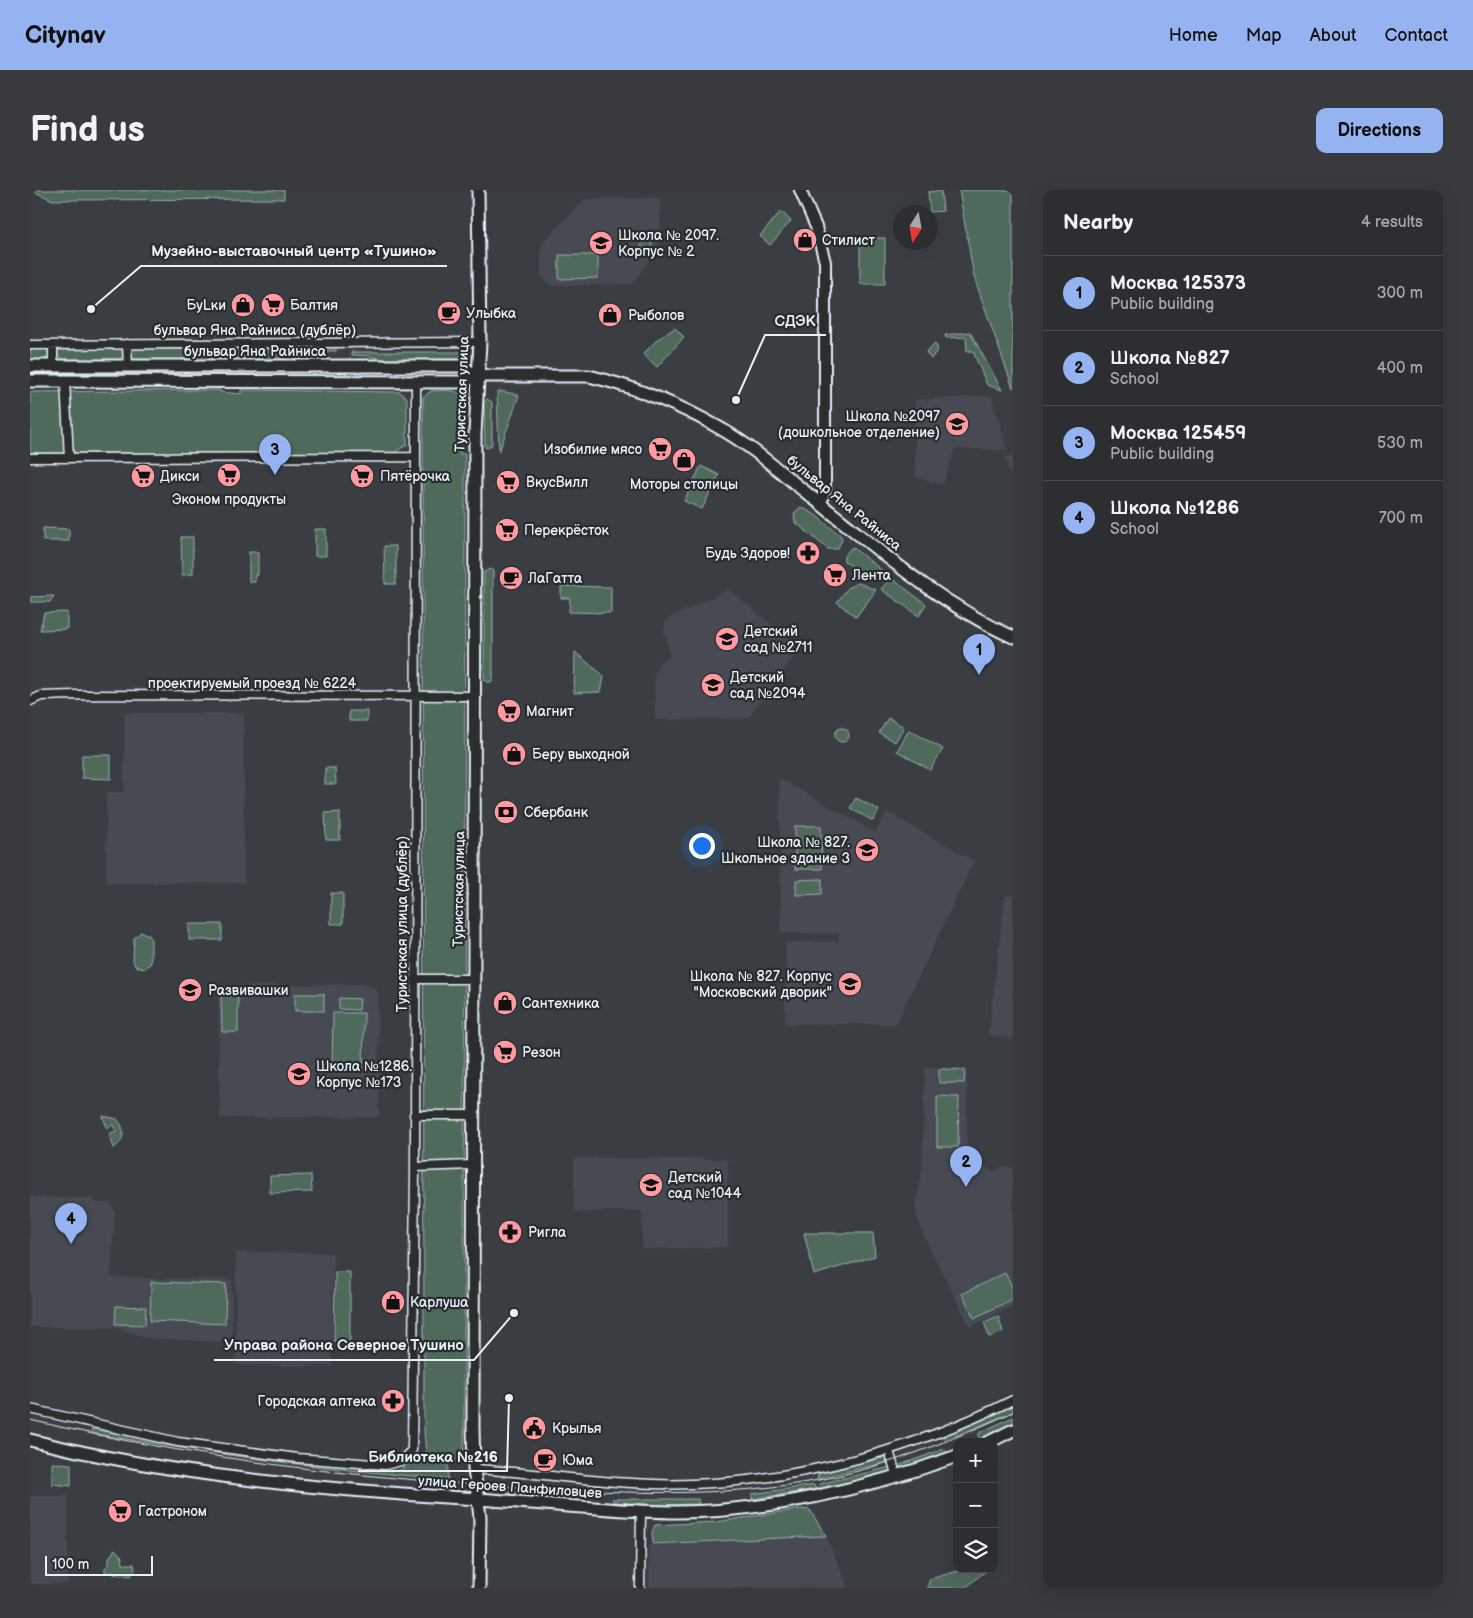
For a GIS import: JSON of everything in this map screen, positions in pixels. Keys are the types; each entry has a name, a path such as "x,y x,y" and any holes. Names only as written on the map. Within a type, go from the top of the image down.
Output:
{"main road":[{"name":"Туристская улица","path":"478,190 480,342 475,434 474,1469 478,1499 479,1588"},
{"name":"бульвар Яна Райниса","path":"30,366 460,366 478,376"},
{"name":"бульвар Яна Райниса","path":"30,381 460,382 478,376 589,376 634,389 723,430 771,463 919,582 968,614 1013,637"},
{"path":"997,1438 1013,1430"},
{"name":"улица Героев Панфиловцев","path":"30,1440 118,1460 227,1478 335,1490 670,1512 736,1508 793,1500 897,1477 953,1457"}],"street":[{"path":"800,190 816,227 825,262 825,489 821,504"},
{"name":"бульвар Яна Райниса (дублёр)","path":"30,345 480,342"},
{"path":"127,344 128,366"},
{"path":"53,345 53,366"},
{"path":"65,381 69,458"},
{"name":"Туристская улица (дублёр)","path":"30,1409 125,1432 223,1449 367,1464 385,1465 401,1461 409,1455 413,1445 416,382"},
{"path":"30,458 416,457"},
{"name":"проектируемый проезд № 6224","path":"30,701 41,696 75,695 475,696"},
{"path":"415,979 474,980"},
{"path":"414,1115 474,1115"},
{"path":"415,1167 474,1166"},
{"path":"474,1469 656,1484 693,1484 741,1480 807,1470 889,1451 927,1438 1013,1400"},
{"path":"889,1451 897,1477"},
{"path":"640,1588 641,1510"}],"shaded area":[{"name":"Школа № 2097. Корпус № 2","path":"660,198 661,242 633,284 552,286 541,276 541,244 585,199"},
{"name":"Школа №2097 (дошкольное отделение)","path":"992,397 1007,450 955,449 943,485 915,477 915,400"},
{"path":"1013,456 1013,483 1005,457"},
{"path":"728,589 800,648 748,718 655,720 654,674 660,662 670,656 664,630 665,624 668,619"},
{"path":"124,713 244,713 244,883 106,883 106,792 124,792"},
{"name":"Школа № 827. Школьное здание 3","path":"779,778 875,832 887,812 974,861 896,1024 785,1024 786,942 838,942 839,934 781,933"},
{"path":"1013,895 1013,1039 988,1035 1005,896"},
{"name":"Школа №1286. Корпус №173","path":"368,984 377,990 378,996 379,1117 220,1118 218,986"},
{"path":"925,1067 967,1068 967,1155 993,1172 1000,1167 1013,1167 1013,1306 970,1327 923,1235 916,1215 916,1201 922,1170"},
{"name":"Детский сад №1044","path":"574,1158 728,1159 728,1247 642,1249 642,1211 574,1212"},
{"path":"30,1197 92,1198 96,1203 111,1203 115,1212 111,1277 232,1280 232,1343 146,1338 116,1328 30,1327"},
{"path":"236,1252 333,1253 332,1366 235,1365"},
{"path":"30,1496 68,1496 68,1584 30,1584"},
{"path":"826,1536 849,1588 649,1588 649,1545"}],"green space":[{"path":"30,190 284,190 284,199 53,200"},
{"path":"959,190 1013,190 1013,388 974,277"},
{"path":"941,191 943,211 938,211 938,205 929,205 928,192"},
{"path":"781,211 791,221 770,245 760,236"},
{"path":"644,233 654,234 651,249 641,247"},
{"path":"860,238 885,238 885,284 860,284"},
{"path":"559,255 598,255 598,278 559,279"},
{"path":"675,328 684,337 657,367 643,354 658,339"},
{"path":"970,332 1002,390 987,385 973,351 967,351 966,337 946,338 945,335"},
{"path":"935,343 938,349 931,359 926,352"},
{"path":"63,346 63,350 117,349 118,346 124,349 125,354 118,360 64,361 57,354 58,348"},
{"path":"133,346 133,349 295,349 296,346 306,346 306,351 294,351 293,356 279,359 136,360 131,358 130,349"},
{"path":"313,346 336,346 336,351 313,351"},
{"path":"30,348 46,348 50,356 42,361 30,361"},
{"path":"351,352 466,352 455,361 384,360 369,356 351,355"},
{"path":"220,390 220,392 241,394 241,390 400,392 407,398 407,445 393,453 30,453 30,392"},
{"path":"446,390 456,392 465,401 460,454 465,454 464,1462 438,1459 438,1455 426,1454 424,1432 423,397 431,391"},
{"path":"497,392 519,395 499,452"},
{"path":"487,399 492,402 492,445 487,448 485,447 484,402"},
{"path":"701,466 719,475 702,509 684,501"},
{"path":"801,507 814,514 841,536 842,540 837,549 828,549 795,522 794,513"},
{"path":"43,528 69,529 69,541 43,541"},
{"path":"315,529 326,529 326,556 315,556"},
{"path":"181,537 193,537 193,574 182,575"},
{"path":"384,546 396,546 396,584 385,584"},
{"path":"852,547 884,572 881,579 871,580 844,561 844,556"},
{"path":"249,552 258,552 258,575 255,575 255,582 249,582"},
{"path":"490,569 493,571 493,679 491,682 487,682 484,679 484,572"},
{"path":"891,578 926,604 919,616 881,589"},
{"path":"859,583 876,590 856,617 837,602 849,587"},
{"path":"561,586 611,587 611,613 569,612 570,598 561,598"},
{"path":"54,596 50,602 30,602 30,597"},
{"path":"67,612 67,629 40,630 44,613"},
{"path":"575,652 604,676 601,692 574,693"},
{"path":"349,711 367,711 367,721 349,721"},
{"path":"888,718 904,727 895,742 879,733"},
{"path":"842,728 847,730 849,735 847,740 842,742 837,740 835,735 837,730"},
{"path":"909,730 943,749 930,770 897,751"},
{"path":"82,755 111,755 111,779 82,778"},
{"path":"325,768 335,768 336,784 325,784"},
{"path":"856,798 879,810 873,821 850,808"},
{"path":"340,812 340,840 326,840 325,813"},
{"path":"795,826 821,826 822,869 795,869"},
{"path":"822,879 822,894 796,895 796,880"},
{"path":"331,893 343,893 343,924 331,924"},
{"path":"189,924 222,924 222,940 189,940"},
{"path":"141,932 149,935 151,941 151,963 144,969 135,966 133,960 134,938"},
{"path":"295,994 324,994 324,1011 295,1011"},
{"path":"221,996 238,996 238,1032 222,1032"},
{"path":"339,998 360,999 359,1010 339,1009"},
{"path":"333,1013 364,1013 363,1069 332,1068"},
{"path":"939,1069 965,1070 964,1083 939,1083"},
{"path":"937,1096 959,1097 958,1147 937,1147"},
{"path":"103,1116 117,1119 122,1127 122,1138 114,1148 109,1134 116,1131 113,1125 107,1128"},
{"path":"311,1175 312,1192 270,1193 270,1176"},
{"path":"804,1233 873,1233 875,1256 814,1275"},
{"path":"335,1272 350,1272 350,1341 334,1341"},
{"path":"1005,1273 1013,1288 1013,1299 974,1318 962,1294"},
{"path":"151,1282 226,1284 225,1324 150,1321"},
{"path":"116,1306 146,1307 145,1325 115,1324"},
{"path":"998,1316 1003,1332 989,1337 984,1322"},
{"path":"1013,1404 1013,1412 946,1440 944,1435"},
{"path":"1013,1417 1013,1423 981,1438 979,1438 979,1433"},
{"path":"92,1429 221,1452 387,1471 400,1470 412,1461 448,1464 448,1479 314,1466 180,1448 91,1433"},
{"path":"944,1449 947,1452 902,1469 898,1468 900,1465"},
{"path":"886,1457 891,1461 817,1479 819,1473"},
{"path":"52,1463 71,1464 71,1486 52,1484"},
{"path":"891,1467 890,1472 820,1489 819,1484"},
{"path":"814,1485 816,1489 752,1499 752,1494"},
{"path":"507,1492 559,1495 563,1497 515,1495"},
{"path":"612,1499 698,1499 699,1504 663,1505 614,1502"},
{"path":"801,1509 810,1510 826,1536 653,1544 652,1532 655,1525 716,1522"},
{"path":"115,1549 122,1557 123,1564 134,1564 135,1570 131,1576 105,1572 105,1568 109,1564 109,1558"},
{"path":"953,1572 983,1573 965,1588 927,1588 930,1579"}],"tram line":[{"path":"30,1420 154,1446 343,1473 533,1488 679,1493 715,1492 788,1485 848,1474 920,1451 1013,1412"}],"place":[{"name":"Стилист","path":"805,240"},
{"name":"Школа № 2097. Корпус № 2","path":"601,243"},
{"name":"БуLки","path":"243,305"},
{"name":"Балтия","path":"273,305"},
{"name":"Музейно-выставочный центр «Тушино»","path":"91,309"},
{"name":"Улыбка","path":"449,313"},
{"name":"Рыболов","path":"610,315"},
{"name":"СДЭК","path":"736,400"},
{"name":"Школа №2097 (дошкольное отделение)","path":"957,424"},
{"name":"Изобилие мясо","path":"660,449"},
{"name":"Моторы столицы","path":"684,460"},
{"name":"Эконом продукты","path":"229,475"},
{"name":"Москва 125459","path":"275,475"},
{"name":"Дикси","path":"143,476"},
{"name":"Пятёрочка","path":"362,476"},
{"name":"ВкусВилл","path":"508,482"},
{"name":"Перекрёсток","path":"507,530"},
{"name":"Будь Здоров!","path":"808,553"},
{"name":"Лента","path":"835,575"},
{"name":"ЛаГатта","path":"511,578"},
{"name":"Детский сад №2711","path":"727,639"},
{"name":"Москва 125373","path":"979,675"},
{"name":"Детский сад №2094","path":"713,685"},
{"name":"Магнит","path":"509,711"},
{"name":"Беру выходной","path":"514,754"},
{"name":"Сбербанк","path":"506,812"},
{"name":"Школа № 827. Школьное здание 3","path":"867,850"},
{"name":"Школа № 827. Корпус \"Московский дворик\"","path":"850,984"},
{"name":"Развивашки","path":"190,990"},
{"name":"Сантехника","path":"505,1003"},
{"name":"Резон","path":"505,1052"},
{"name":"Школа №1286. Корпус №173","path":"299,1074"},
{"name":"Детский сад №1044","path":"651,1185"},
{"name":"Школа №827","path":"966,1187"},
{"name":"Ригла","path":"510,1232"},
{"name":"Школа №1286","path":"71,1244"},
{"name":"Карлуша","path":"393,1302"},
{"name":"Управа района Северное Тушино","path":"514,1313"},
{"name":"Библиотека №216","path":"509,1398"},
{"name":"Городская аптека","path":"393,1401"},
{"name":"Крылья","path":"534,1428"},
{"name":"Юма","path":"545,1460"},
{"name":"Гастроном","path":"120,1511"}]}
